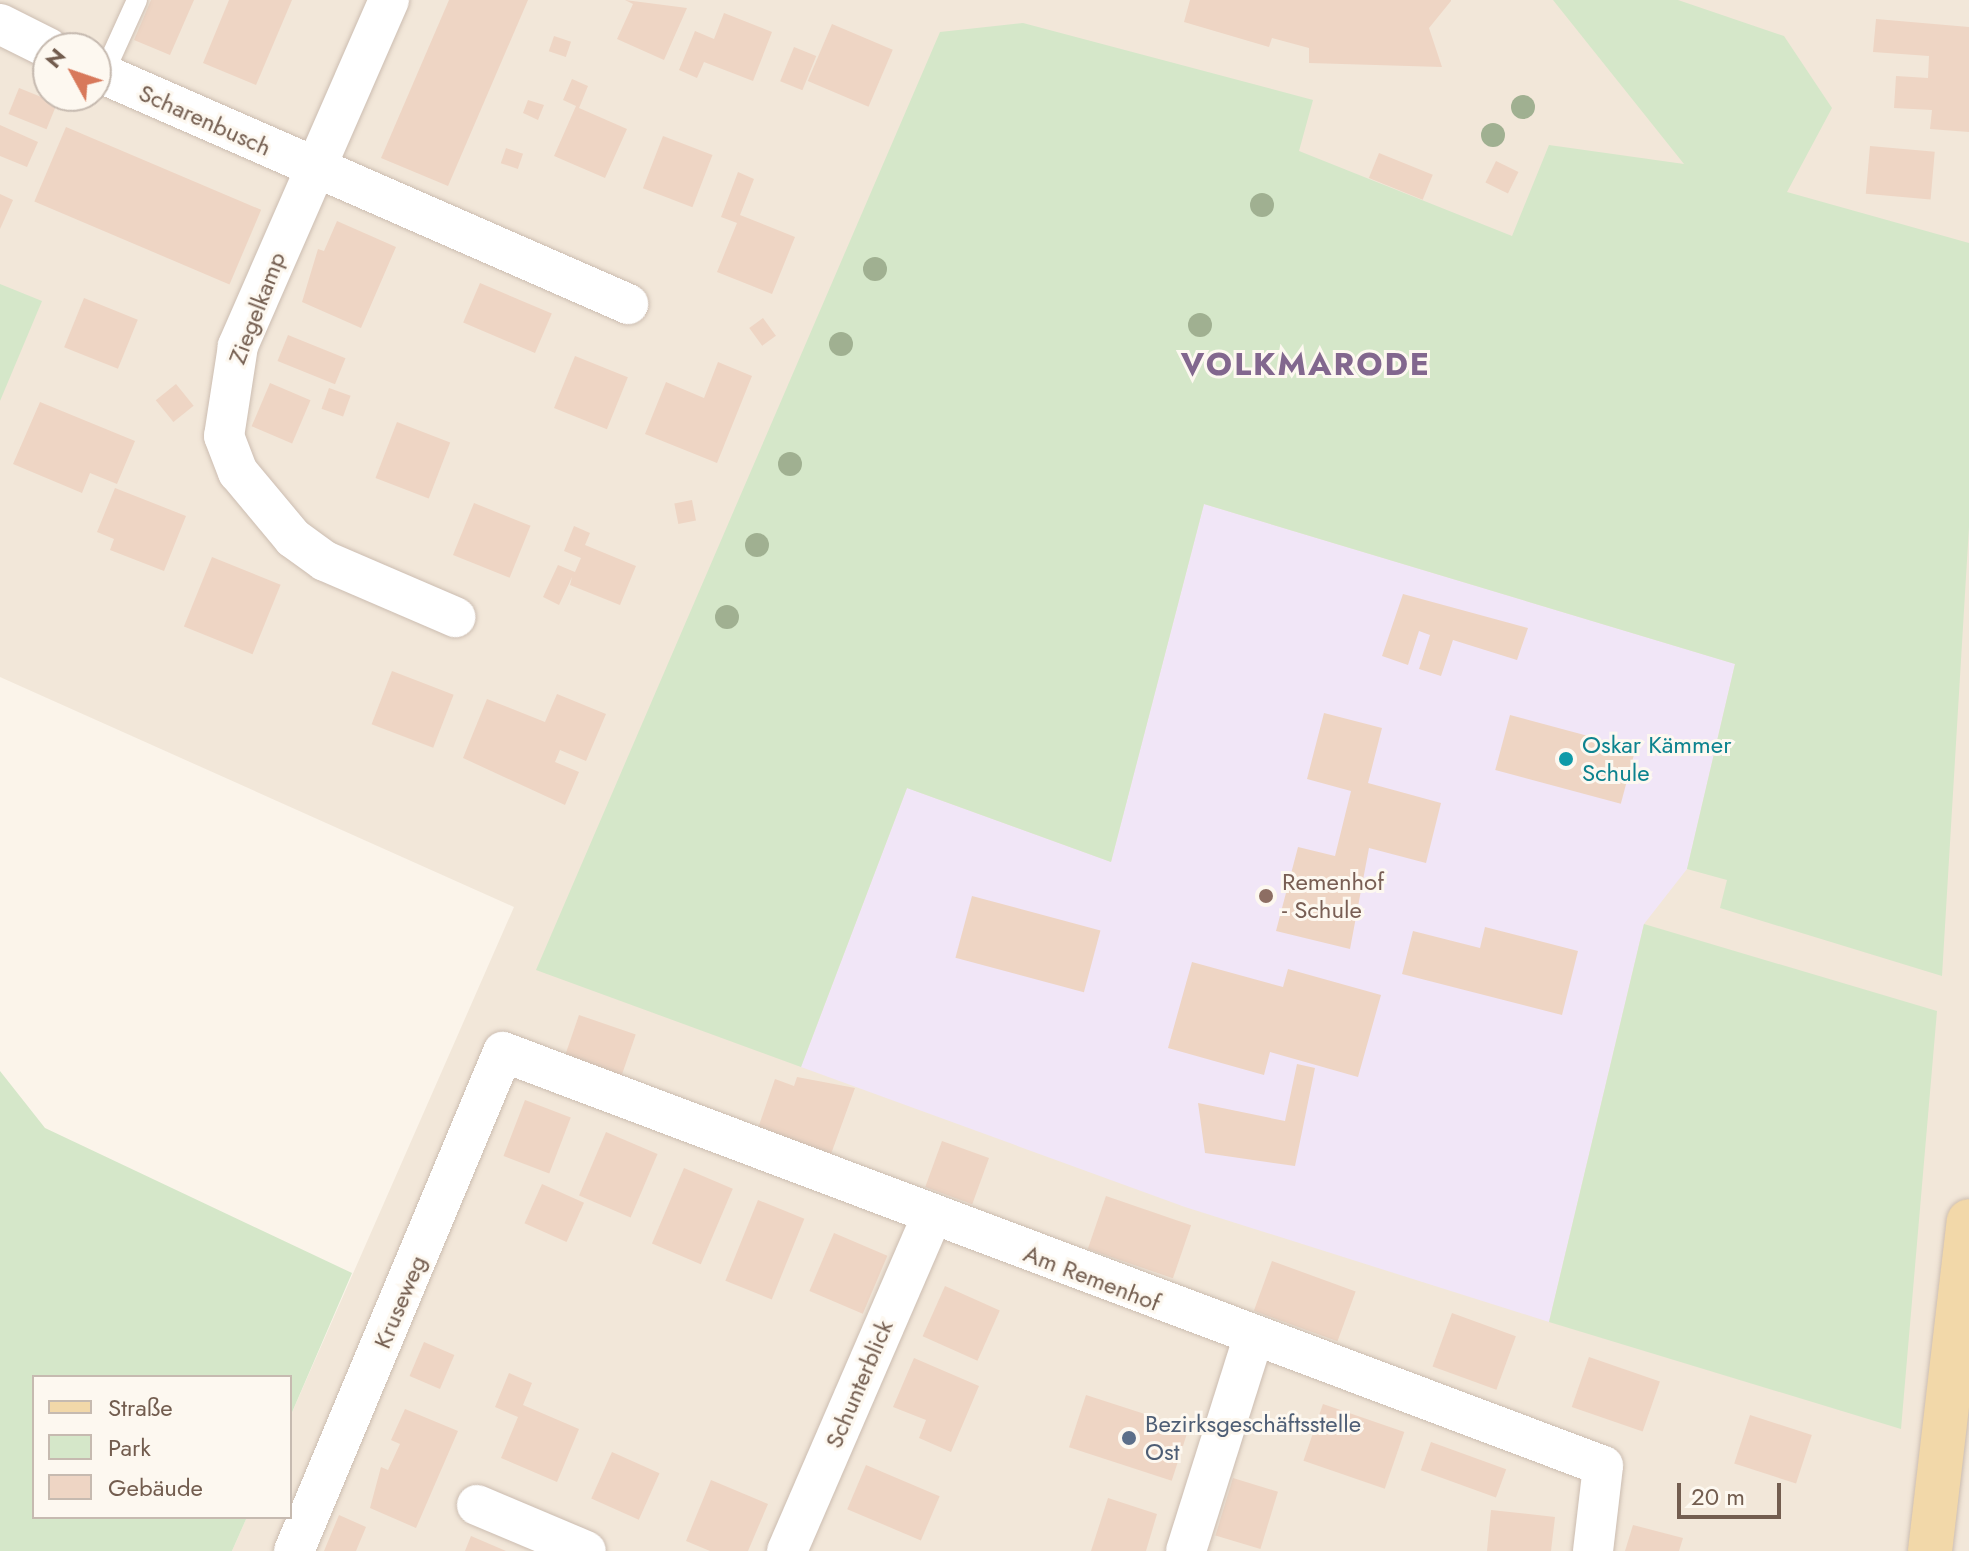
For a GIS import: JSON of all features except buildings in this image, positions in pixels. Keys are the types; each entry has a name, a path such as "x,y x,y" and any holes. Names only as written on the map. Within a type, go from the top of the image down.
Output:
{"main road":[{"path":"1930,1551 1969,1221"}],"street":[{"name":"Ziegelkamp","path":"389,0 238,346 224,436 238,472 293,538 325,561 455,617"},
{"path":"0,24 32,40"},
{"name":"Scharenbusch","path":"112,78 315,169"},
{"path":"315,169 628,304"},
{"name":"Am Remenhof","path":"503,1052 1253,1339 1603,1466 1593,1551"},
{"name":"Kruseweg","path":"294,1551 503,1052"},
{"name":"Schunterblick","path":"787,1551 932,1216"},
{"path":"1186,1551 1253,1339"},
{"path":"477,1505 586,1551"}],"lane":[{"path":"112,49 137,0"}],"shaded area":[{"path":"0,0 1969,0 1969,1551 232,1551 246,1519 292,1519 292,1412 514,907 0,677"},
{"name":"Remenhof - Schule","path":"1204,504 1735,664 1687,869 1644,924 1549,1322 1185,1207 801,1067 907,788 1111,862"}],"green space":[{"path":"1553,0 1678,0 1784,36 1832,108 1787,192 1969,243 1969,527 1942,976 1720,908 1727,880 1687,869 1735,664 1204,504 1111,862 907,788 801,1067 536,970 940,32 1023,23 1313,100 1299,151 1512,236 1549,145 1684,164"},
{"path":"0,284 42,301 0,401"},
{"path":"1644,924 1937,1011 1901,1429 1549,1322"},
{"path":"0,1071 45,1128 352,1273 292,1412 292,1375 32,1375 32,1519 246,1519 232,1551 0,1551"}],"place":[{"name":"Oskar Kämmer Schule","path":"1566,759"},
{"name":"Remenhof - Schule","path":"1266,896"},
{"name":"Bezirksgeschäftsstelle Ost","path":"1129,1438"}],"district":[{"name":"VOLKMARODE","path":"1306,364"}]}
